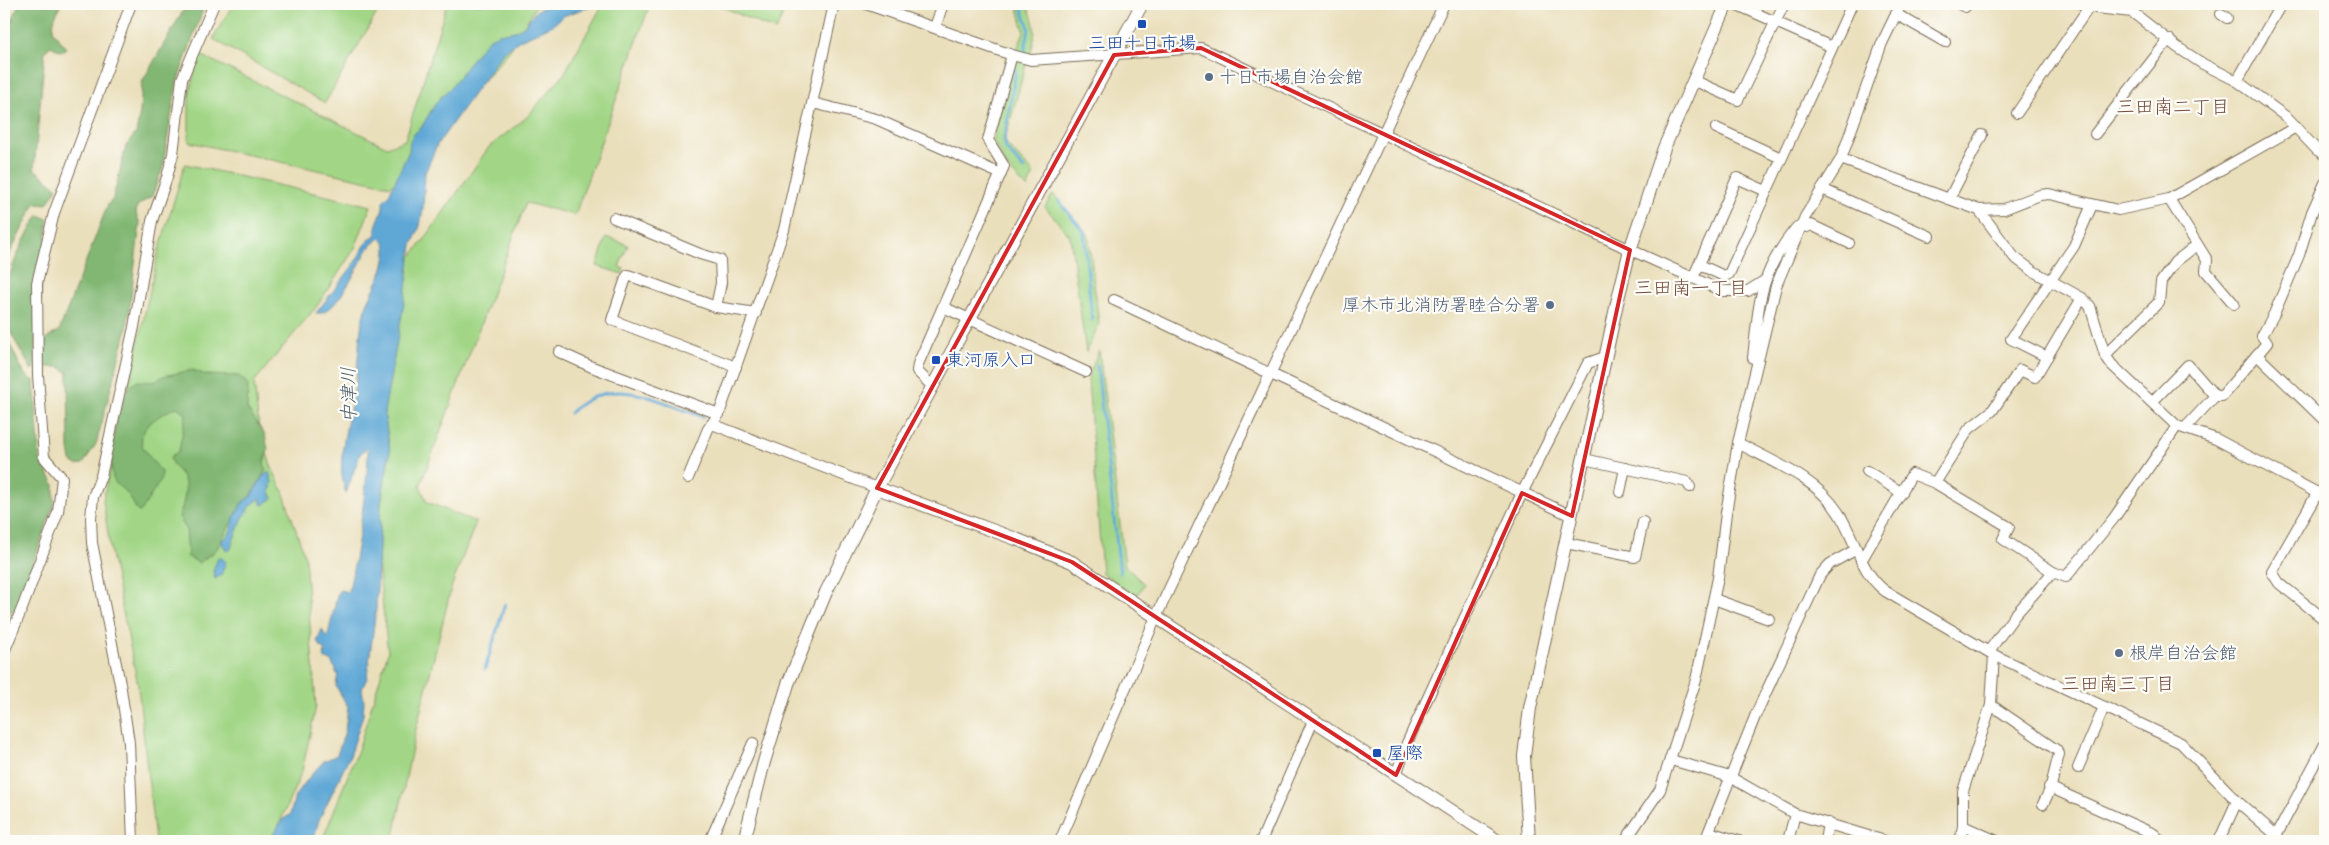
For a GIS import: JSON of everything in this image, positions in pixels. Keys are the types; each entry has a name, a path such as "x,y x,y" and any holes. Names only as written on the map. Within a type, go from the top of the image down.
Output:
{"street":[{"path":"4,652 58,512 62,478 44,457 38,375 37,284 54,213 130,4"},
{"path":"133,841 129,743 121,689 92,543 91,518 93,497 101,476 134,327 152,221 167,178 182,79 214,4"},
{"path":"688,478 712,424 719,414 784,230 814,103 834,4"},
{"path":"866,4 1030,60 1201,48 1630,250 1722,291 1737,292 1755,288 1764,280"},
{"path":"935,27 943,4"},
{"path":"744,841 764,762 792,675 826,592 877,488 1142,4"},
{"path":"1060,841 1156,617 1444,4"},
{"path":"1529,841 1524,756 1530,708 1605,357 1630,250 1664,148 1727,4"},
{"path":"1735,4 1832,47"},
{"path":"1694,80 1738,100 1784,4"},
{"path":"1700,265 1724,276 1729,274 1852,4"},
{"path":"1625,841 1660,790 1696,680 1714,599 1738,443 1776,286 1803,221 1841,159 1882,42 1901,4"},
{"path":"2237,81 2281,4"},
{"path":"2017,113 2086,5 2132,12 2203,64 2237,81 2285,116 2317,150 2325,155"},
{"path":"1896,14 1945,42"},
{"path":"2095,134 2169,39"},
{"path":"933,387 917,371 918,364 1004,166 988,140 1012,55"},
{"path":"814,103 876,119 1001,174"},
{"path":"1841,159 1978,210 2004,209 2049,194 2092,205 2125,210 2169,199 2296,127"},
{"path":"1716,128 1781,158"},
{"path":"1949,199 1982,135"},
{"path":"1694,278 1737,178 1766,191"},
{"path":"1861,561 1912,474 1935,483 2009,527 2004,538 2053,572 2070,579 2181,427 2215,396 2222,396 2267,343 2262,336 2262,332 2277,306 2299,255 2312,212 2325,183"},
{"path":"1822,189 1929,236"},
{"path":"2169,199 2207,260 2206,271 2227,293 2234,304"},
{"path":"2048,357 2011,339 2052,282 2074,246 2092,205"},
{"path":"1978,210 2014,257 2032,271 2082,298 2090,306 2105,355 2112,365 2181,427 2216,439 2322,494 2272,572 2279,582 2325,620"},
{"path":"614,218 630,229 720,260 721,282 716,307"},
{"path":"1803,221 1807,227 1811,225 1849,243"},
{"path":"1757,368 1753,361 1759,304 1764,280 1787,239 1803,221"},
{"path":"2105,355 2159,302 2161,282 2197,245"},
{"path":"736,368 612,320 628,275 716,307 756,313"},
{"path":"1935,483 1969,429 1992,410 2020,370 2035,377 2082,298"},
{"path":"1114,300 1572,516"},
{"path":"943,307 1086,372"},
{"path":"559,352 592,367 719,414"},
{"path":"2257,355 2325,421"},
{"path":"1396,775 1407,743 1522,493 1588,363 1605,357"},
{"path":"2152,402 2188,365 2215,396"},
{"path":"712,424 877,488 1060,555 1491,839"},
{"path":"1738,443 1821,491 1839,513 1855,550 1874,582 1885,591 1992,653 2181,743 2275,838 2325,744"},
{"path":"1584,459 1687,482 1690,487"},
{"path":"1620,492 1625,468"},
{"path":"1866,471 1902,493"},
{"path":"1566,543 1635,557 1643,522"},
{"path":"1739,841 1707,837 1760,705 1820,575 1830,564 1855,550"},
{"path":"1960,841 1964,826 1962,791 1991,705 1992,653 2015,614 2053,572"},
{"path":"1714,599 1769,619"},
{"path":"1991,705 2058,751 2059,754 2044,804"},
{"path":"2078,768 2104,707"},
{"path":"1261,841 1313,721"},
{"path":"710,841 753,743"},
{"path":"1671,760 1730,777 1795,814 1885,841"},
{"path":"2049,787 2154,834 2161,841"},
{"path":"2219,841 2236,800"},
{"path":"1788,841 1795,814"},
{"path":"1825,841 1828,823"},
{"path":"1964,826 1997,841"}],"highlighted area":[{"path":"1201,48 1630,250 1572,516 1522,493 1396,775 1072,562 877,488 1114,55"}],"green space":[{"path":"19,4 61,4 54,19 53,31 66,48 62,52 51,46 45,51 34,169 57,188 47,204 35,203 4,265 4,88 6,36"},
{"path":"187,4 205,4 177,82 162,170 152,196 137,206 136,214 140,223 127,328 96,444 83,464 77,465 71,461 69,448 68,373 60,367 43,367 43,340 59,331 108,204 113,199 126,146 136,133 140,113 142,82"},
{"path":"233,4 382,4 325,103 213,39"},
{"path":"447,4 537,4 511,49 391,186 189,142 189,95 199,54 387,147 405,140"},
{"path":"603,4 650,4 575,215 526,203 420,486 427,502 476,522 452,585 416,729 393,841 322,841 358,750 388,652 378,564 381,502 390,451 384,412 380,295 424,240 489,147 527,117 564,74"},
{"path":"716,4 787,4 776,31"},
{"path":"1017,4 1029,4 1028,7 1033,20 1035,31 1030,56 1016,53 1024,31"},
{"path":"1013,57 1027,61 1005,139 1007,145 1034,174 1027,188 1007,167 993,140"},
{"path":"185,164 371,206 355,248 317,306 254,382 259,428 305,557 316,706 302,771 272,841 155,841 138,685 111,554 103,500 159,250"},
{"path":"1053,194 1088,234 1099,324 1086,352 1070,236 1045,207"},
{"path":"39,215 48,219 34,369 31,369 6,324 4,306 5,292 19,250"},
{"path":"606,237 628,245 619,267 624,269 622,274 597,266"},
{"path":"4,333 24,373 31,380 34,380 40,460 54,484 54,504 16,610 7,612 4,616"},
{"path":"1099,350 1125,566 1144,584 1136,597 1102,573 1088,378"},
{"path":"193,370 206,375 239,376 248,384 247,409 265,435 268,450 264,462 266,470 251,496 242,503 216,550 199,563 188,557 186,529 179,517 185,495 185,484 184,479 170,457 179,451 186,414 177,407 153,421 144,431 142,445 162,473 160,481 141,511 138,512 128,494 115,482 112,469 114,432 120,407 129,388 137,381 154,382 163,376"}],"water":[{"path":"550,4 597,4 563,16 553,25 520,40 503,52 437,145 425,173 423,209 420,226 412,245 403,309 384,412 390,451 381,502 376,609 367,678 362,689 364,701 363,715 350,756 319,820 313,841 269,841 283,819 290,815 295,796 311,775 324,761 337,755 345,731 348,707 336,686 338,673 336,673 336,668 331,661 324,658 325,651 317,642 322,629 326,637 328,635 338,592 340,590 348,592 351,582 362,517 368,456 367,448 360,454 346,493 343,481 342,454 355,385 362,322 367,305 383,269 386,251 385,242 380,238 371,245 340,297 324,312 316,313 352,267 367,242 376,234 383,201 389,195 409,151 410,141 421,128 437,101 451,87 490,38 515,31 524,26 536,11"},
{"path":"269,472 272,482 270,492 273,498 263,505 261,504 261,499 251,506 238,528 231,549 227,551 221,542 230,533 234,518 242,503 251,496 263,476"},
{"path":"219,556 226,562 221,575 215,579 213,570"}],"waterway":[{"path":"1023,4 1022,9 1029,28 1025,50"},
{"path":"1016,70 1004,139 1006,149 1024,169"},
{"path":"1059,201 1084,232 1092,320"},
{"path":"1097,365 1120,573"},
{"path":"570,413 586,401 602,394 618,392 652,398 703,417"},
{"path":"485,669 505,604"}],"place":[{"name":"三田十日市場","path":"1142,24"},
{"name":"十日市場自治会館","path":"1209,77"},
{"name":"厚木市北消防署睦合分署","path":"1550,305"},
{"name":"東河原入口","path":"936,360"},
{"name":"根岸自治会館","path":"2119,653"},
{"name":"屋際","path":"1377,753"}],"district":[{"name":"三田南二丁目","path":"2173,106"},
{"name":"三田南一丁目","path":"1691,287"},
{"name":"三田南三丁目","path":"2118,683"}],"water label":[{"name":"中津川","path":"348,395"}]}
